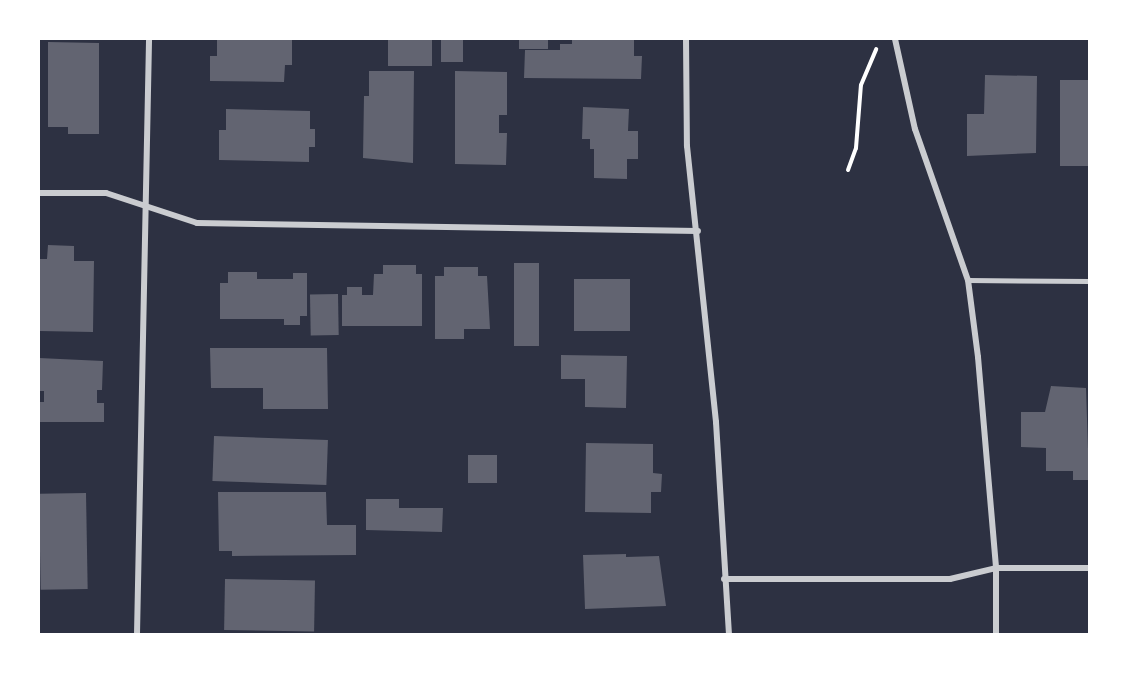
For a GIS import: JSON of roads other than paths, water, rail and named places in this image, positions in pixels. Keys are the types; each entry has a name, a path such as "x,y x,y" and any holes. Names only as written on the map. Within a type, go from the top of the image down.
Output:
{"street":[{"path":"137,634 148,205 149,39"},
{"path":"686,39 687,146 698,231 716,422 729,634"},
{"path":"895,39 898,69 915,129 968,279 978,357 996,568 996,634"},
{"path":"39,193 106,194 148,205 197,223 698,231"},
{"path":"724,579 950,579 996,568 1089,567"}],"lane":[{"path":"968,279 1089,281"}]}
